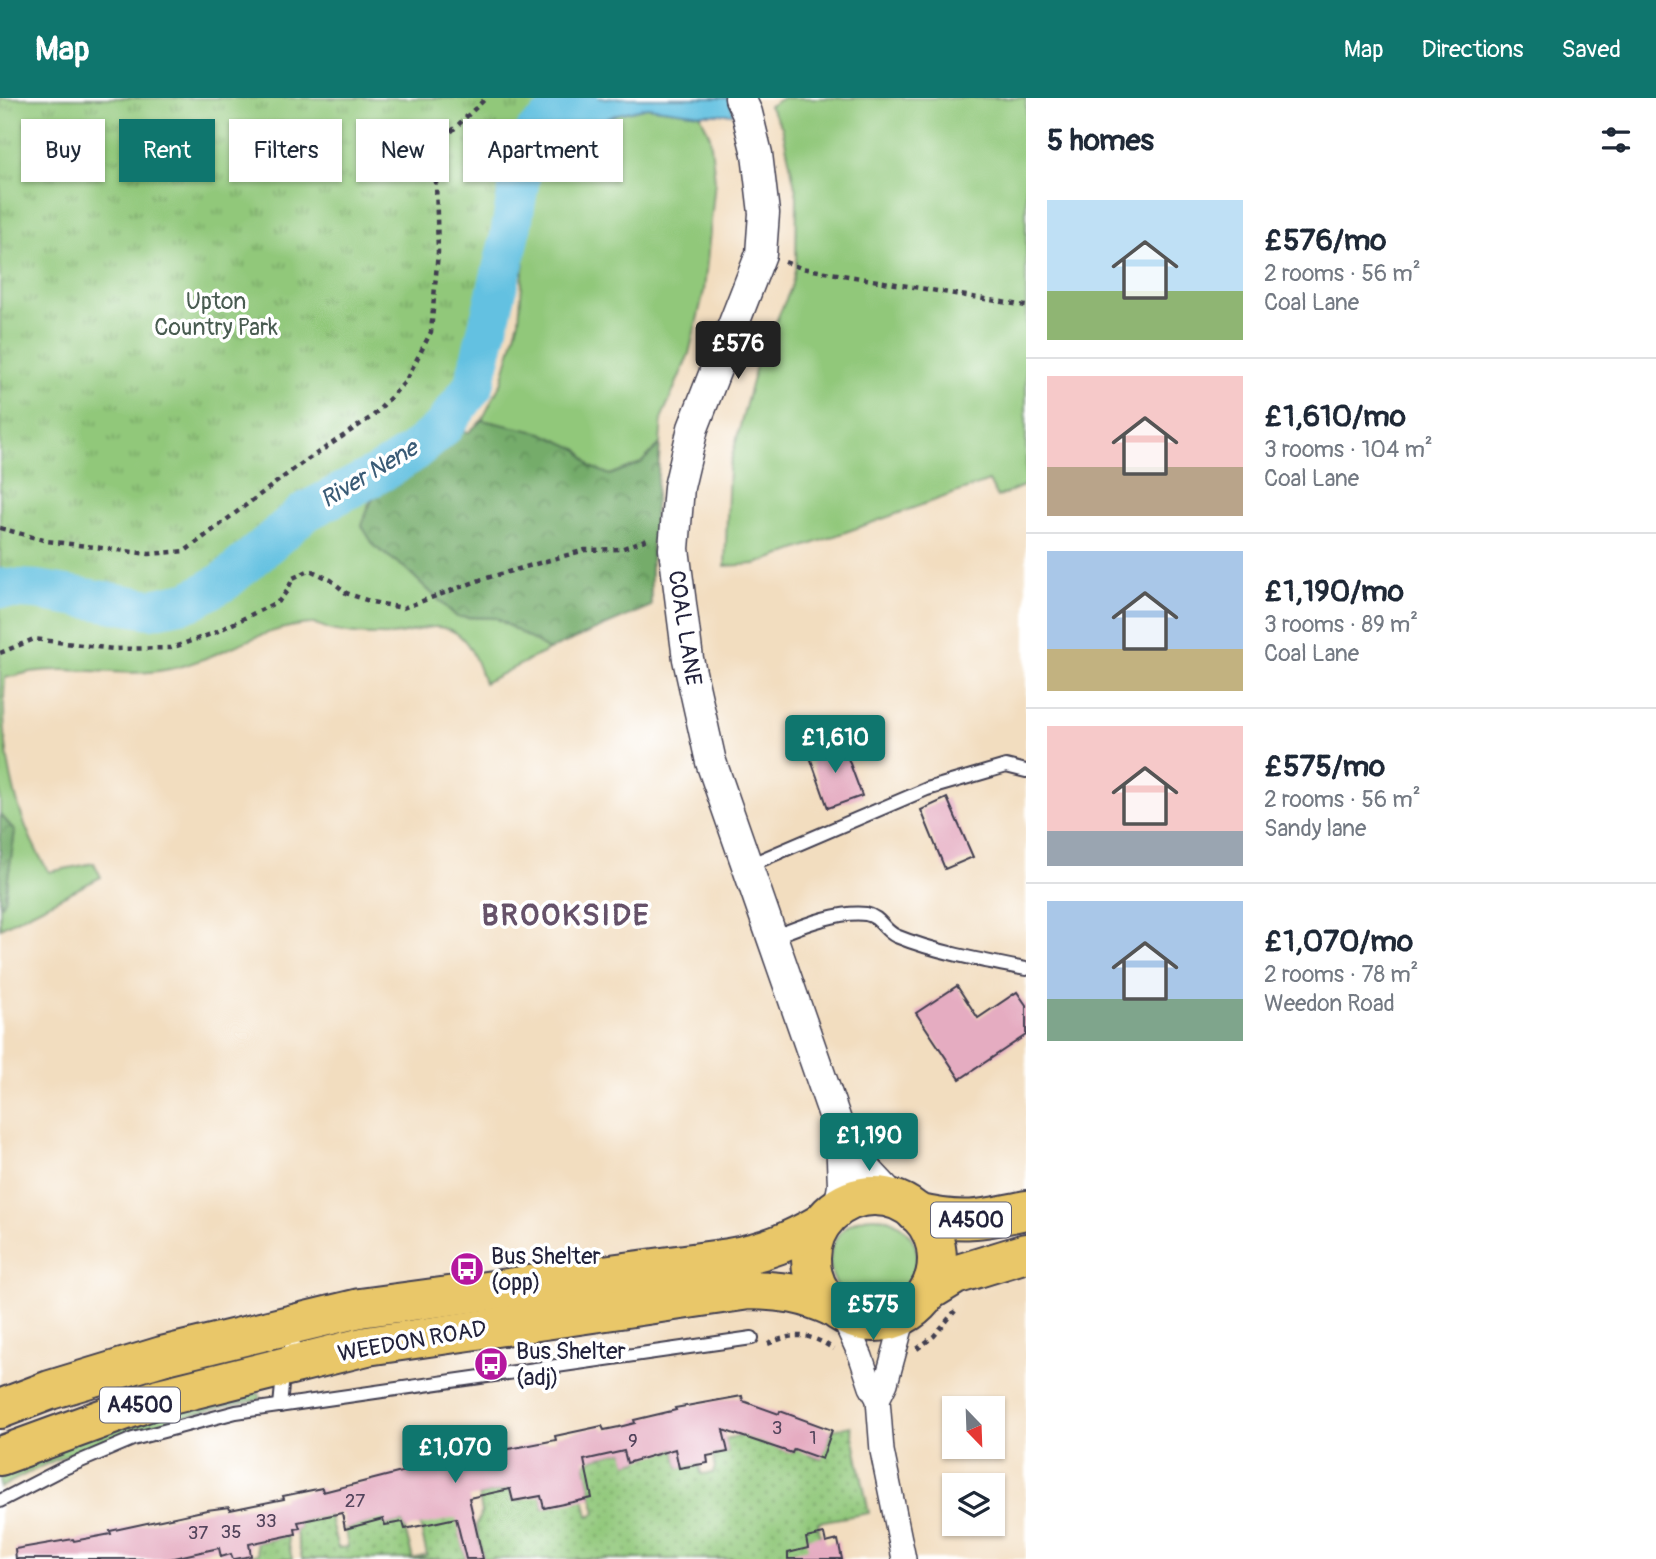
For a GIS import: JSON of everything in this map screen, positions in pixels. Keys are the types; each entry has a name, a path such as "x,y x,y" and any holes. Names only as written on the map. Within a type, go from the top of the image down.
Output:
{"highway":[{"path":"865,1197 905,1206 927,1224 937,1250 935,1277 921,1300 906,1314 887,1321 872,1322 851,1318 823,1297 813,1273 812,1249 831,1216 856,1199 865,1197"},
{"name":"A4500","path":"905,1206 959,1221 991,1218 1026,1210"},
{"name":"WEEDON ROAD","path":"0,1409 50,1390 162,1356 360,1308 739,1256 788,1243 831,1216"},
{"name":"A4500","path":"921,1300 955,1275 1026,1253"},
{"name":"WEEDON ROAD","path":"0,1456 159,1398 367,1346 749,1290 781,1291 809,1296 838,1310"}],"street":[{"name":"COAL LANE","path":"743,106 757,154 764,213 761,254 693,428 679,487 674,549 688,659 708,749 841,1135 862,1165 905,1206"},
{"name":"COAL LANE","path":"831,1216 843,1186 841,1135"},
{"path":"878,1399 886,1383 901,1328 921,1300"},
{"path":"838,1310 878,1399 881,1451 904,1559"}],"lane":[{"path":"747,866 927,789 1006,766 1026,771"},
{"path":"773,937 807,924 851,914 866,914 877,917 893,935 975,960 1026,968"},
{"path":"280,1406 284,1365 302,1321"},
{"path":"0,1500 62,1469 133,1439 236,1412 752,1338"}],"path":[{"path":"0,527 47,541 124,551 149,554 185,551 298,466 373,416 405,383 430,332 438,252 435,147 486,98"},
{"path":"761,254 801,268 1026,306"},
{"path":"0,653 34,639 113,649 171,648 215,634 279,601 293,578 310,570 331,580 346,593 403,608 483,579 585,550 621,549 652,537 674,549"}],"green space":[{"name":"Upton Country Park","path":"0,98 551,98 529,119 463,119 463,182 505,182 474,385 443,427 412,453 385,470 305,512 225,581 190,601 151,609 0,588"},
{"path":"783,98 1026,98 1026,485 997,497 989,481 756,564 725,566 729,468 756,366 791,288 796,266 797,196 782,127 769,106"},
{"path":"647,107 700,114 710,136 715,181 704,291 689,354 662,417 660,444 641,463 610,475 591,467 579,450 548,436 482,420 502,381 519,320 529,200 535,182 623,182 623,119 605,119"},
{"path":"482,420 542,433 579,450 591,467 610,475 641,463 660,444 652,545 651,606 549,650 496,618 457,617 405,568 375,547 362,526 372,501 382,487 426,454 450,430 469,432"},
{"path":"383,484 368,505 375,547 405,568 457,617 496,618 549,650 484,683 466,642 449,630 439,627 392,635 367,635 311,624 274,631 206,658 153,672 48,670 5,678 7,753 18,804 37,851 49,872 94,863 101,877 0,928 0,907 5,899 15,831 0,814 0,601 117,615 160,617 198,605 253,568 316,516"},
{"path":"0,814 15,831 5,899 0,907"},
{"path":"865,1217 883,1217 899,1224 911,1236 918,1252 918,1270 911,1286 899,1298 883,1305 865,1305 849,1298 837,1286 830,1270 830,1252 837,1236 849,1224"},
{"path":"259,1393 261,1399 160,1423 94,1444 0,1488 0,1467 113,1426"},
{"path":"851,1426 869,1513 818,1522 820,1535 811,1559 478,1559 483,1557 476,1526 482,1512 479,1496 510,1489 513,1501 523,1499 535,1471 544,1508 553,1506 545,1472 579,1476 588,1516 596,1513 585,1464 595,1458 624,1451 627,1463 639,1461 635,1443 667,1444 669,1451 675,1449 679,1468 699,1464 701,1474 713,1473 713,1455 728,1452 725,1439 741,1435 792,1453 795,1446 810,1451 809,1455 821,1459 832,1430"},
{"path":"455,1507 466,1559 413,1559 427,1555 420,1525"},
{"path":"381,1508 385,1525 403,1522 413,1559 302,1559 295,1529 300,1528 298,1522 329,1515 338,1548 348,1547 345,1529 371,1522 368,1511"},
{"path":"287,1536 292,1559 235,1559 258,1554 256,1543"}],"water":[{"path":"551,98 728,98 734,114 700,114 647,107 605,119 528,119"}],"building":[{"path":"842,742 862,796 828,808 809,754"},
{"path":"947,798 973,857 945,869 921,810"},
{"path":"957,986 978,1018 1017,992 1026,1005 1026,1035 960,1079 916,1013"},
{"path":"742,1396 743,1401 832,1430 822,1459 794,1449 792,1453 723,1430 728,1452 707,1456 708,1463 679,1468 675,1449 627,1463 624,1451 584,1460 592,1498 544,1508 541,1496 513,1501 510,1489 469,1498 483,1559 466,1559 456,1518 405,1529 403,1522 385,1525 383,1519 345,1529 342,1513 298,1522 300,1528 295,1529 296,1534 249,1544 251,1556 235,1559 231,1554 221,1557 219,1548 169,1559 16,1559 15,1549 111,1534 110,1531 207,1510 229,1507 230,1510 322,1488 323,1492 437,1463 556,1440 555,1436 602,1426 604,1430 619,1427 635,1423 634,1420 676,1410 675,1408"},
{"path":"824,1534 826,1543 838,1540 842,1559 788,1559 788,1553 808,1548 806,1538"}],"waterway":[{"name":"River Nene","path":"0,588 37,590 151,609 190,601 225,581 305,512 385,470 412,453 443,427 474,385 509,241 521,172 535,132 578,98"}],"place":[{"name":"Bus Shelter (opp)","path":"467,1269"},
{"name":"Bus Shelter (adj)","path":"491,1364"}],"district":[{"name":"BROOKSIDE","path":"566,915"}]}
